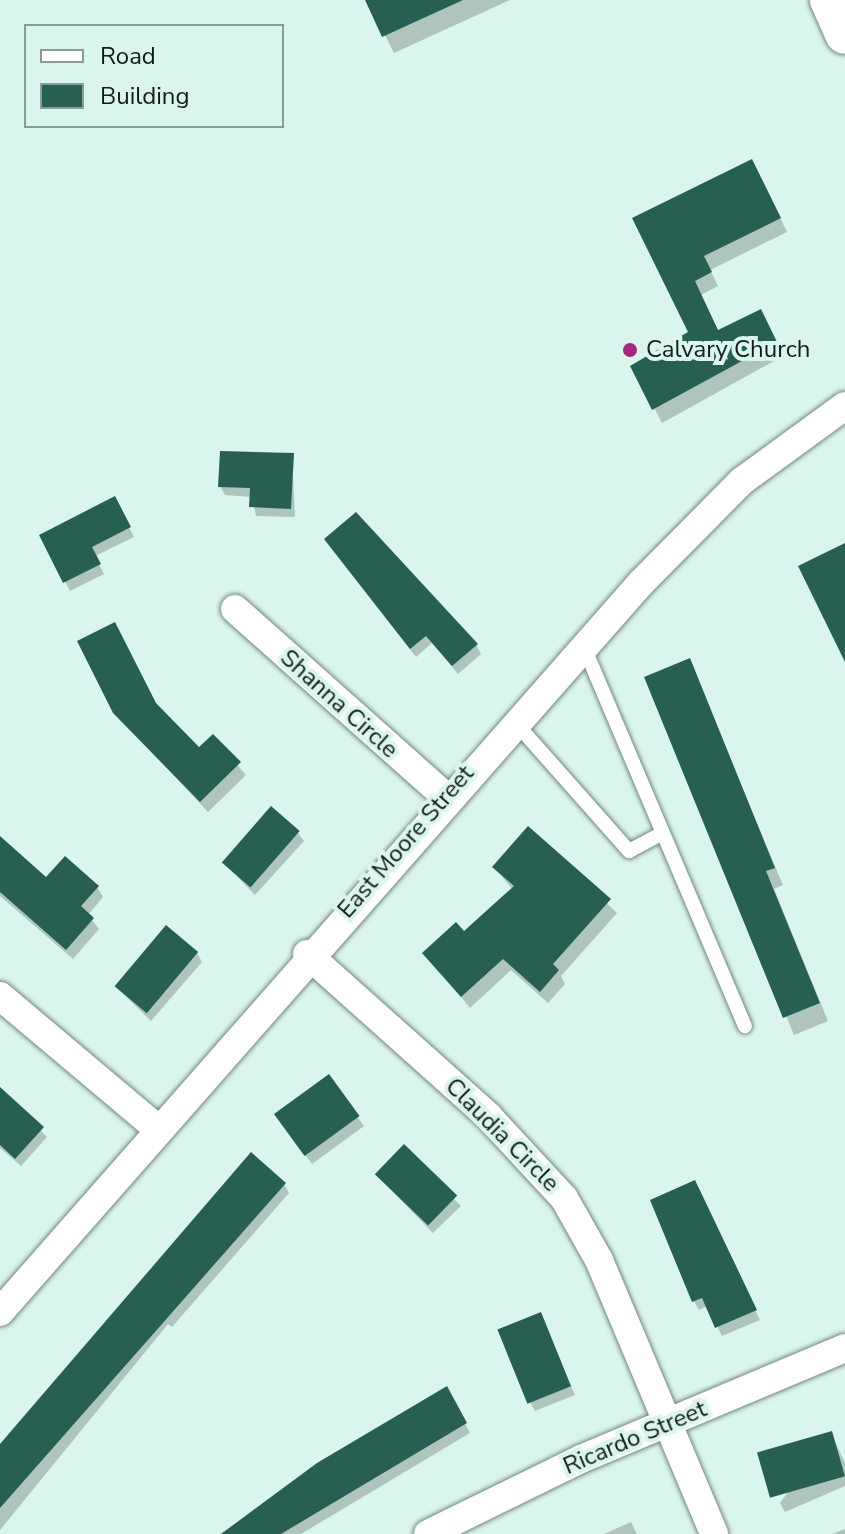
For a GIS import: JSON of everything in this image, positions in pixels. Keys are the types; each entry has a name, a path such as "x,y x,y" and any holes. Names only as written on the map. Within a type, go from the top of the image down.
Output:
{"main road":[{"path":"830,0 845,34"}],"street":[{"name":"East Moore Street","path":"0,1312 307,954 513,720 742,481 845,406"},
{"name":"Shanna Circle","path":"235,609 446,797"},
{"name":"Claudia Circle","path":"307,954 488,1116 557,1189 599,1260 714,1534"},
{"path":"0,996 157,1128"},
{"name":"Ricardo Street","path":"428,1534 845,1348"}],"lane":[{"path":"583,645 745,1026"},
{"path":"513,720 629,851 663,833"}],"building":[{"path":"365,0 463,0 382,37"},
{"path":"752,159 781,218 704,256 712,272 695,281 718,330 761,309 777,342 652,410 630,366 688,332 632,218"},
{"path":"220,451 294,453 291,509 249,507 250,488 218,487"},
{"path":"115,496 131,527 92,547 101,564 63,583 39,535"},
{"path":"356,512 478,644 452,666 426,636 410,649 324,539"},
{"path":"845,543 845,662 798,566"},
{"path":"115,622 156,703 199,747 213,734 241,762 200,802 113,713 77,641"},
{"path":"690,658 775,868 766,871 820,1003 783,1018 644,677"},
{"path":"271,806 300,831 250,888 222,863"},
{"path":"528,826 611,899 553,964 559,970 540,992 503,959 461,997 422,953 456,922 464,931 514,886 492,867"},
{"path":"0,836 46,877 65,856 99,886 81,906 94,918 66,950 0,892"},
{"path":"166,925 198,952 147,1013 115,986"},
{"path":"329,1074 360,1116 305,1156 274,1114"},
{"path":"0,1087 44,1127 15,1159 0,1145"},
{"path":"404,1144 457,1195 428,1226 375,1174"},
{"path":"251,1152 286,1183 0,1508 0,1444"},
{"path":"695,1180 757,1310 715,1328 702,1298 692,1302 650,1200"},
{"path":"541,1312 571,1386 527,1404 497,1330"},
{"path":"447,1386 467,1423 281,1534 221,1534 317,1463"},
{"path":"832,1431 845,1476 770,1498 757,1452"}],"place":[{"name":"Calvary Church","path":"630,350"}]}
